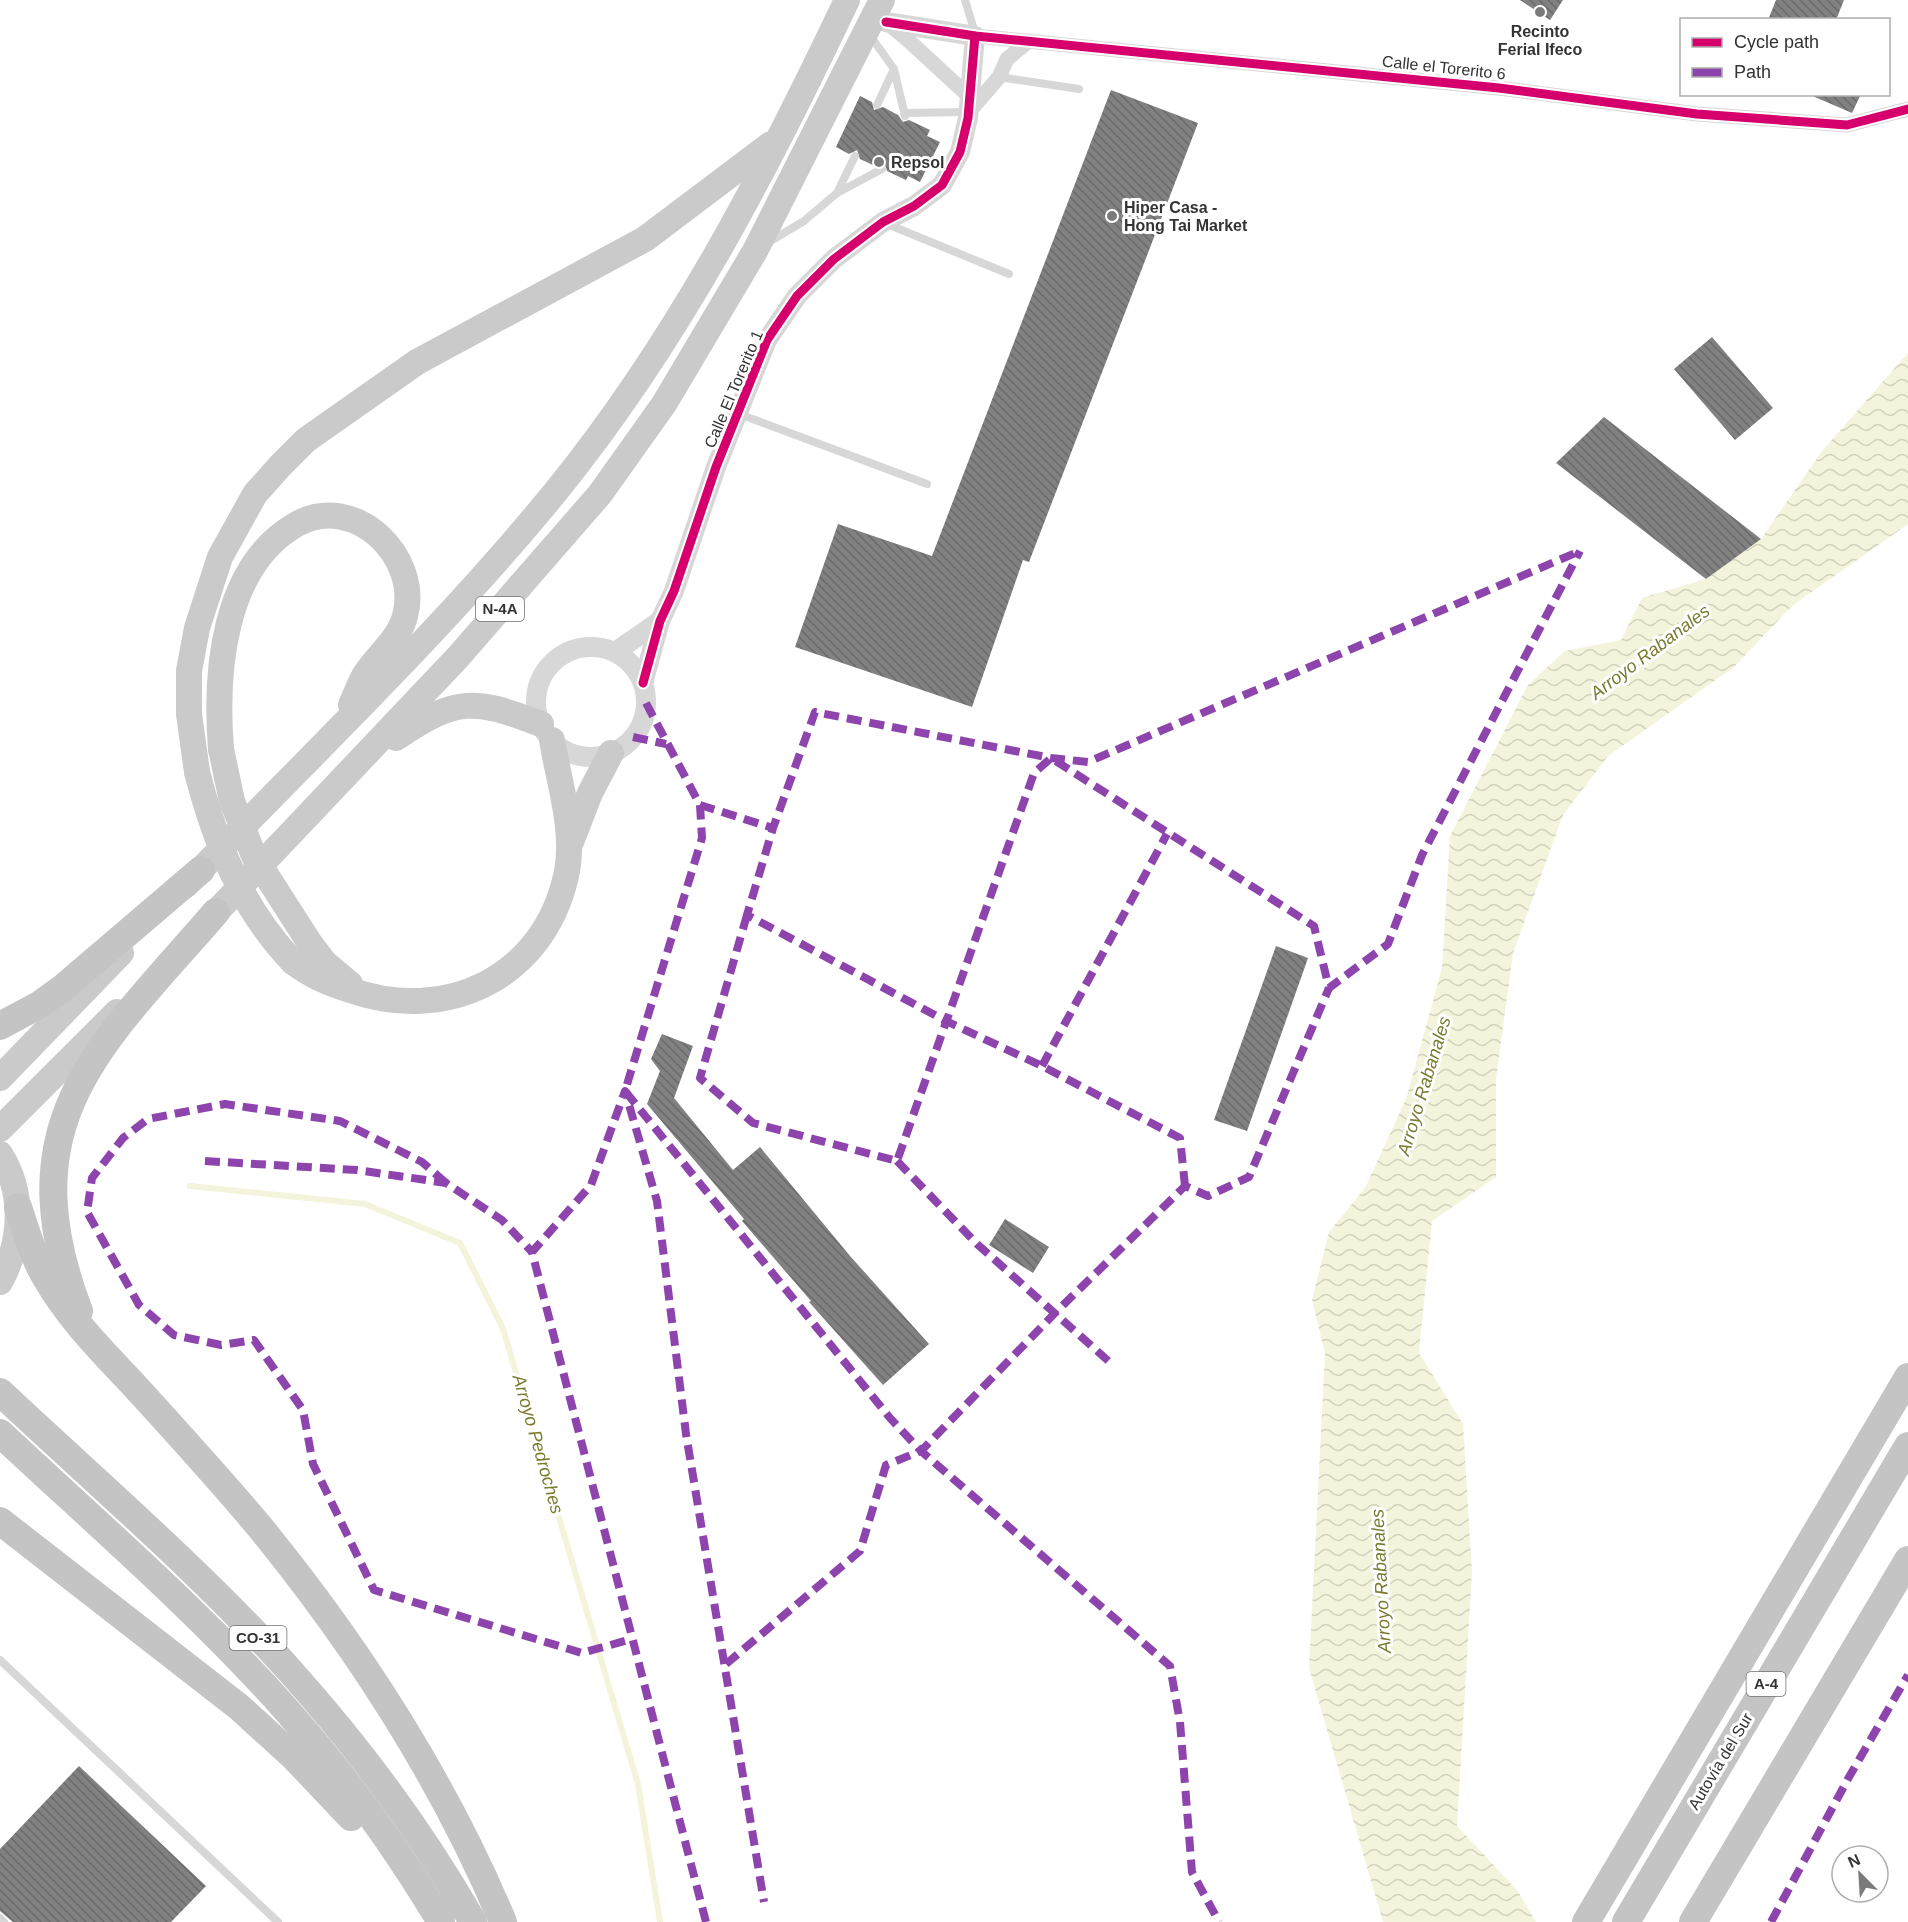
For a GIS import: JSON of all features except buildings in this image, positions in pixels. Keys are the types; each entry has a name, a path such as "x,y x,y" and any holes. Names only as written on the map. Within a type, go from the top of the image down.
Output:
{"highway":[{"path":"0,1026 39,1005 64,987 201,870"},
{"path":"90,1338 64,1264 53,1215 53,1166 64,1118 78,1084 104,1042 216,912"},
{"path":"18,1207 45,1276 90,1338 232,1494 303,1583 346,1642 426,1768 467,1844 503,1922"},
{"path":"1585,1922 1908,1377"},
{"name":"CO-31","path":"0,1392 211,1591 290,1671 392,1796 473,1922"},
{"name":"CO-31","path":"0,1433 183,1603 282,1705 370,1815 441,1922"},
{"name":"Autovía del Sur","path":"1626,1922 1908,1446"},
{"path":"0,1521 239,1707 295,1758 359,1827 428,1922"},
{"path":"1693,1922 1908,1560"}],"main road":[{"name":"N-4A","path":"0,1078 340,727 471,588 558,489 638,379 712,265 778,138 843,3"},
{"name":"N-4A","path":"0,1129 216,912 361,761 458,657 600,494 664,404 755,251 877,17"},
{"path":"611,753 590,793 569,848 566,875 556,907 544,930 511,969 459,997 410,1002 370,997 265,928 232,873 209,819 197,772 189,704 189,671 197,628 220,557 255,494 306,440 417,362 645,240 778,138"},
{"path":"302,953 243,833 232,801 221,749 218,704 221,664 237,601 248,575 264,551 299,523 319,518 339,517 359,522 385,540 399,559 407,583 405,618 393,640 365,675 340,727"},
{"path":"361,761 429,716 456,705 481,704 505,710 546,732 569,848"},
{"path":"0,1061 59,1017"},
{"path":"0,1154 10,1174 18,1207 18,1226 12,1257 0,1282"}],"street":[{"path":"877,17 975,36"},
{"path":"877,17 922,50 969,104 999,77 1007,58 1029,41"},
{"name":"Calle el Torerito 6","path":"975,36 1487,87 1708,115 1847,125 1908,109"},
{"name":"Calle El Torerito 1","path":"643,683 660,621 674,591 716,467 767,340 796,296 834,259 883,222 914,206 942,185 960,152 969,104 975,36"},
{"path":"615,652 660,621"},
{"path":"599,647 615,652 627,660 643,683 646,703 643,721 633,737 611,753 596,756 579,755 564,750 546,732 537,708 537,691 543,675 553,662 567,653 583,648 599,647"}],"lane":[{"path":"965,0 975,36"},
{"path":"877,17 894,69 904,116 969,104"},
{"path":"877,105 894,69"},
{"path":"999,77 1079,88"},
{"path":"837,193 855,156"},
{"path":"755,251 804,221 837,193 882,169"},
{"path":"883,222 1009,274"},
{"path":"739,414 927,484"},
{"path":"0,1660 278,1922"},
{"path":"0,1918 4,1922"}],"water":[{"name":"Arroyo Rabanales","path":"1908,353 1908,524 1792,606 1734,667 1608,756 1563,815 1513,953 1496,1079 1496,1177 1432,1221 1419,1353 1463,1424 1472,1572 1457,1826 1517,1890 1536,1922 1383,1922 1309,1668 1325,1353 1312,1300 1329,1232 1365,1188 1406,1099 1442,968 1450,836 1528,685 1565,651 1621,640 1642,598 1706,579 1761,539 1822,451"}],"waterway":[{"name":"Arroyo Pedroches","path":"190,1186 365,1204 460,1243 503,1329 638,1784 660,1922"}],"marked path":[{"path":"747,915 700,1078 753,1123 897,1161 1034,773 1051,758 1314,926 1329,988 1388,944 1422,855 1580,551"},
{"path":"1185,1186 1180,1138 1042,1066 946,1021 747,915 773,828 815,712 1051,758 1088,762 1580,551"},
{"path":"646,703 700,805 702,838 625,1091 890,1418 921,1451 1170,1666 1180,1722 1192,1872 1219,1922"},
{"path":"633,737 666,744"},
{"path":"700,805 773,828"},
{"path":"1042,1066 1167,834"},
{"path":"726,1664 860,1551 886,1465 921,1451 1055,1313 1185,1186 1208,1196 1249,1177 1329,988"},
{"path":"706,1922 532,1252 591,1185 625,1091 657,1201 686,1434 764,1902"},
{"path":"446,1183 422,1162 340,1121 225,1104 148,1119 123,1138 92,1178 87,1212 139,1305 174,1335 221,1345 254,1340 303,1410 313,1464 374,1590 582,1653 632,1639"},
{"path":"205,1161 357,1170 446,1183 502,1220 532,1252"},
{"path":"897,1161 977,1244 1114,1366"},
{"path":"1771,1922 1849,1777 1908,1675"}],"cycle path":[{"path":"886,22 975,36 1499,88 1697,114 1847,125 1908,109"},
{"path":"643,683 660,621 674,591 716,467 767,340 797,296 834,259 883,222 914,206 942,185 960,152 968,118 975,36"}],"place":[{"name":"Recinto Ferial Ifeco","path":"1540,12"},
{"name":"Repsol","path":"879,162"},
{"name":"Hiper Casa - Hong Tai Market","path":"1112,216"}]}
